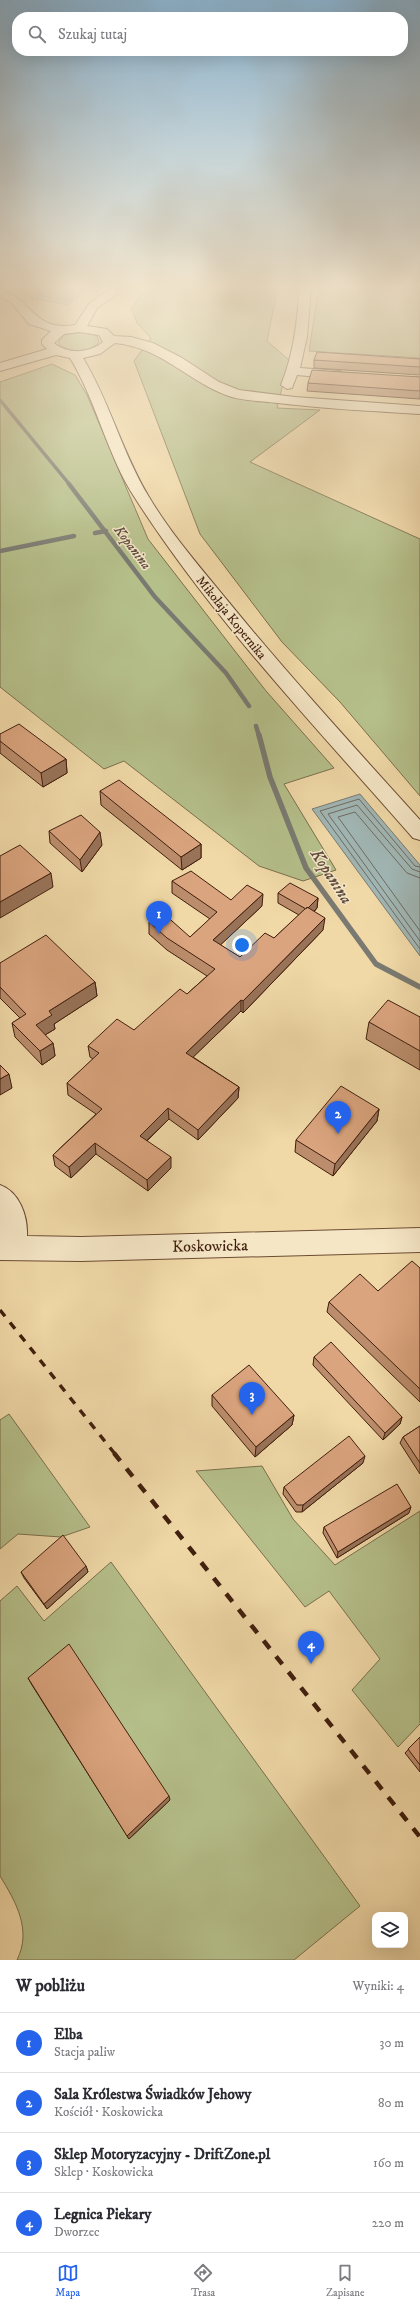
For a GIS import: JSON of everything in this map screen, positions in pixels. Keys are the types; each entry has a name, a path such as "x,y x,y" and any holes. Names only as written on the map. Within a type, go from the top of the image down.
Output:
{"street":[{"name":"Mikołaja Kopernika","path":"89,377 122,457 141,496 171,541 261,653 420,833"},
{"path":"203,377 214,385 249,396 420,410"},
{"path":"281,399 290,377"},
{"path":"0,1196 11,1209 15,1226 7,1248"},
{"name":"Koskowicka","path":"7,1248 81,1249 420,1240"}],"green space":[{"path":"13,377 76,377 87,395 148,539 266,691 334,768 284,784 336,870 303,881 259,866 124,761 104,769 0,687 0,382"},
{"path":"140,377 285,377 277,408 320,410 250,462 420,539 420,796 340,702 282,642 200,534"},
{"path":"9,1414 90,1527 61,1537 18,1534 0,1549 0,1420"},
{"path":"262,1466 293,1519 335,1565 420,1511 420,1724 398,1747 352,1690 380,1659 329,1591 305,1607 196,1471"},
{"path":"111,1562 360,1906 294,1960 17,1960 23,1938 20,1916 12,1896 0,1876 0,1601 17,1586 44,1621"}],"water":[{"path":"360,794 420,865 420,956 312,809"}],"building":[{"path":"310,377 420,377 420,391 308,383"},
{"path":"19,724 66,759 41,773 0,741 0,734"},
{"path":"119,780 201,844 181,857 100,791"},
{"path":"81,815 100,832 80,860 49,831"},
{"path":"20,845 51,873 0,902 0,856"},
{"path":"191,871 231,900 247,885 263,894 213,940 240,957 265,933 274,938 307,907 325,918 243,1001 241,1000 186,1053 239,1087 198,1130 168,1108 140,1136 171,1157 147,1180 95,1143 69,1167 53,1155 102,1109 67,1083 99,1053 88,1046 117,1019 134,1030 180,989 187,994 215,969 167,938 149,922 163,913 190,937 217,912 172,881"},
{"path":"290,883 318,898 306,909 278,893"},
{"path":"46,935 95,982 49,1011 52,1015 36,1025 53,1043 40,1051 12,1023 26,1014 0,987 0,963"},
{"path":"388,1000 420,1017 420,1051 369,1022"},
{"path":"0,1065 9,1074 0,1079"},
{"path":"341,1086 379,1109 335,1164 296,1140"},
{"path":"412,1261 420,1268 420,1389 329,1302 360,1274 378,1291"},
{"path":"331,1342 402,1417 385,1433 314,1357"},
{"path":"249,1365 294,1415 256,1447 212,1395"},
{"path":"420,1426 420,1463 403,1437"},
{"path":"349,1436 365,1456 303,1505 297,1505 284,1487"},
{"path":"397,1484 411,1507 338,1552 324,1527"},
{"path":"63,1535 86,1566 44,1604 21,1572"},
{"path":"69,1644 169,1796 127,1836 28,1678"},
{"path":"420,1737 420,1765 408,1749"}],"waterway":[{"name":"Kopanina","path":"0,400 70,485"},
{"name":"Kopanina","path":"69,484 105,531"},
{"path":"95,533 105,531"},
{"name":"Kopanina","path":"105,531 155,597 226,673 249,706"},
{"path":"0,551 74,536"},
{"name":"Kopanina","path":"256,726 259,736"},
{"name":"Kopanina","path":"259,735 270,777 306,868 376,964 420,987"}],"railway":[{"path":"0,1310 115,1454"},
{"path":"114,1453 420,1837"}],"place":[{"name":"Elba","path":"159,934"},
{"name":"Sala Królestwa Świadków Jehowy","path":"338,1134"},
{"name":"Sklep Motoryzacyjny - DriftZone.pl","path":"252,1415"},
{"name":"Legnica Piekary","path":"311,1664"}]}
